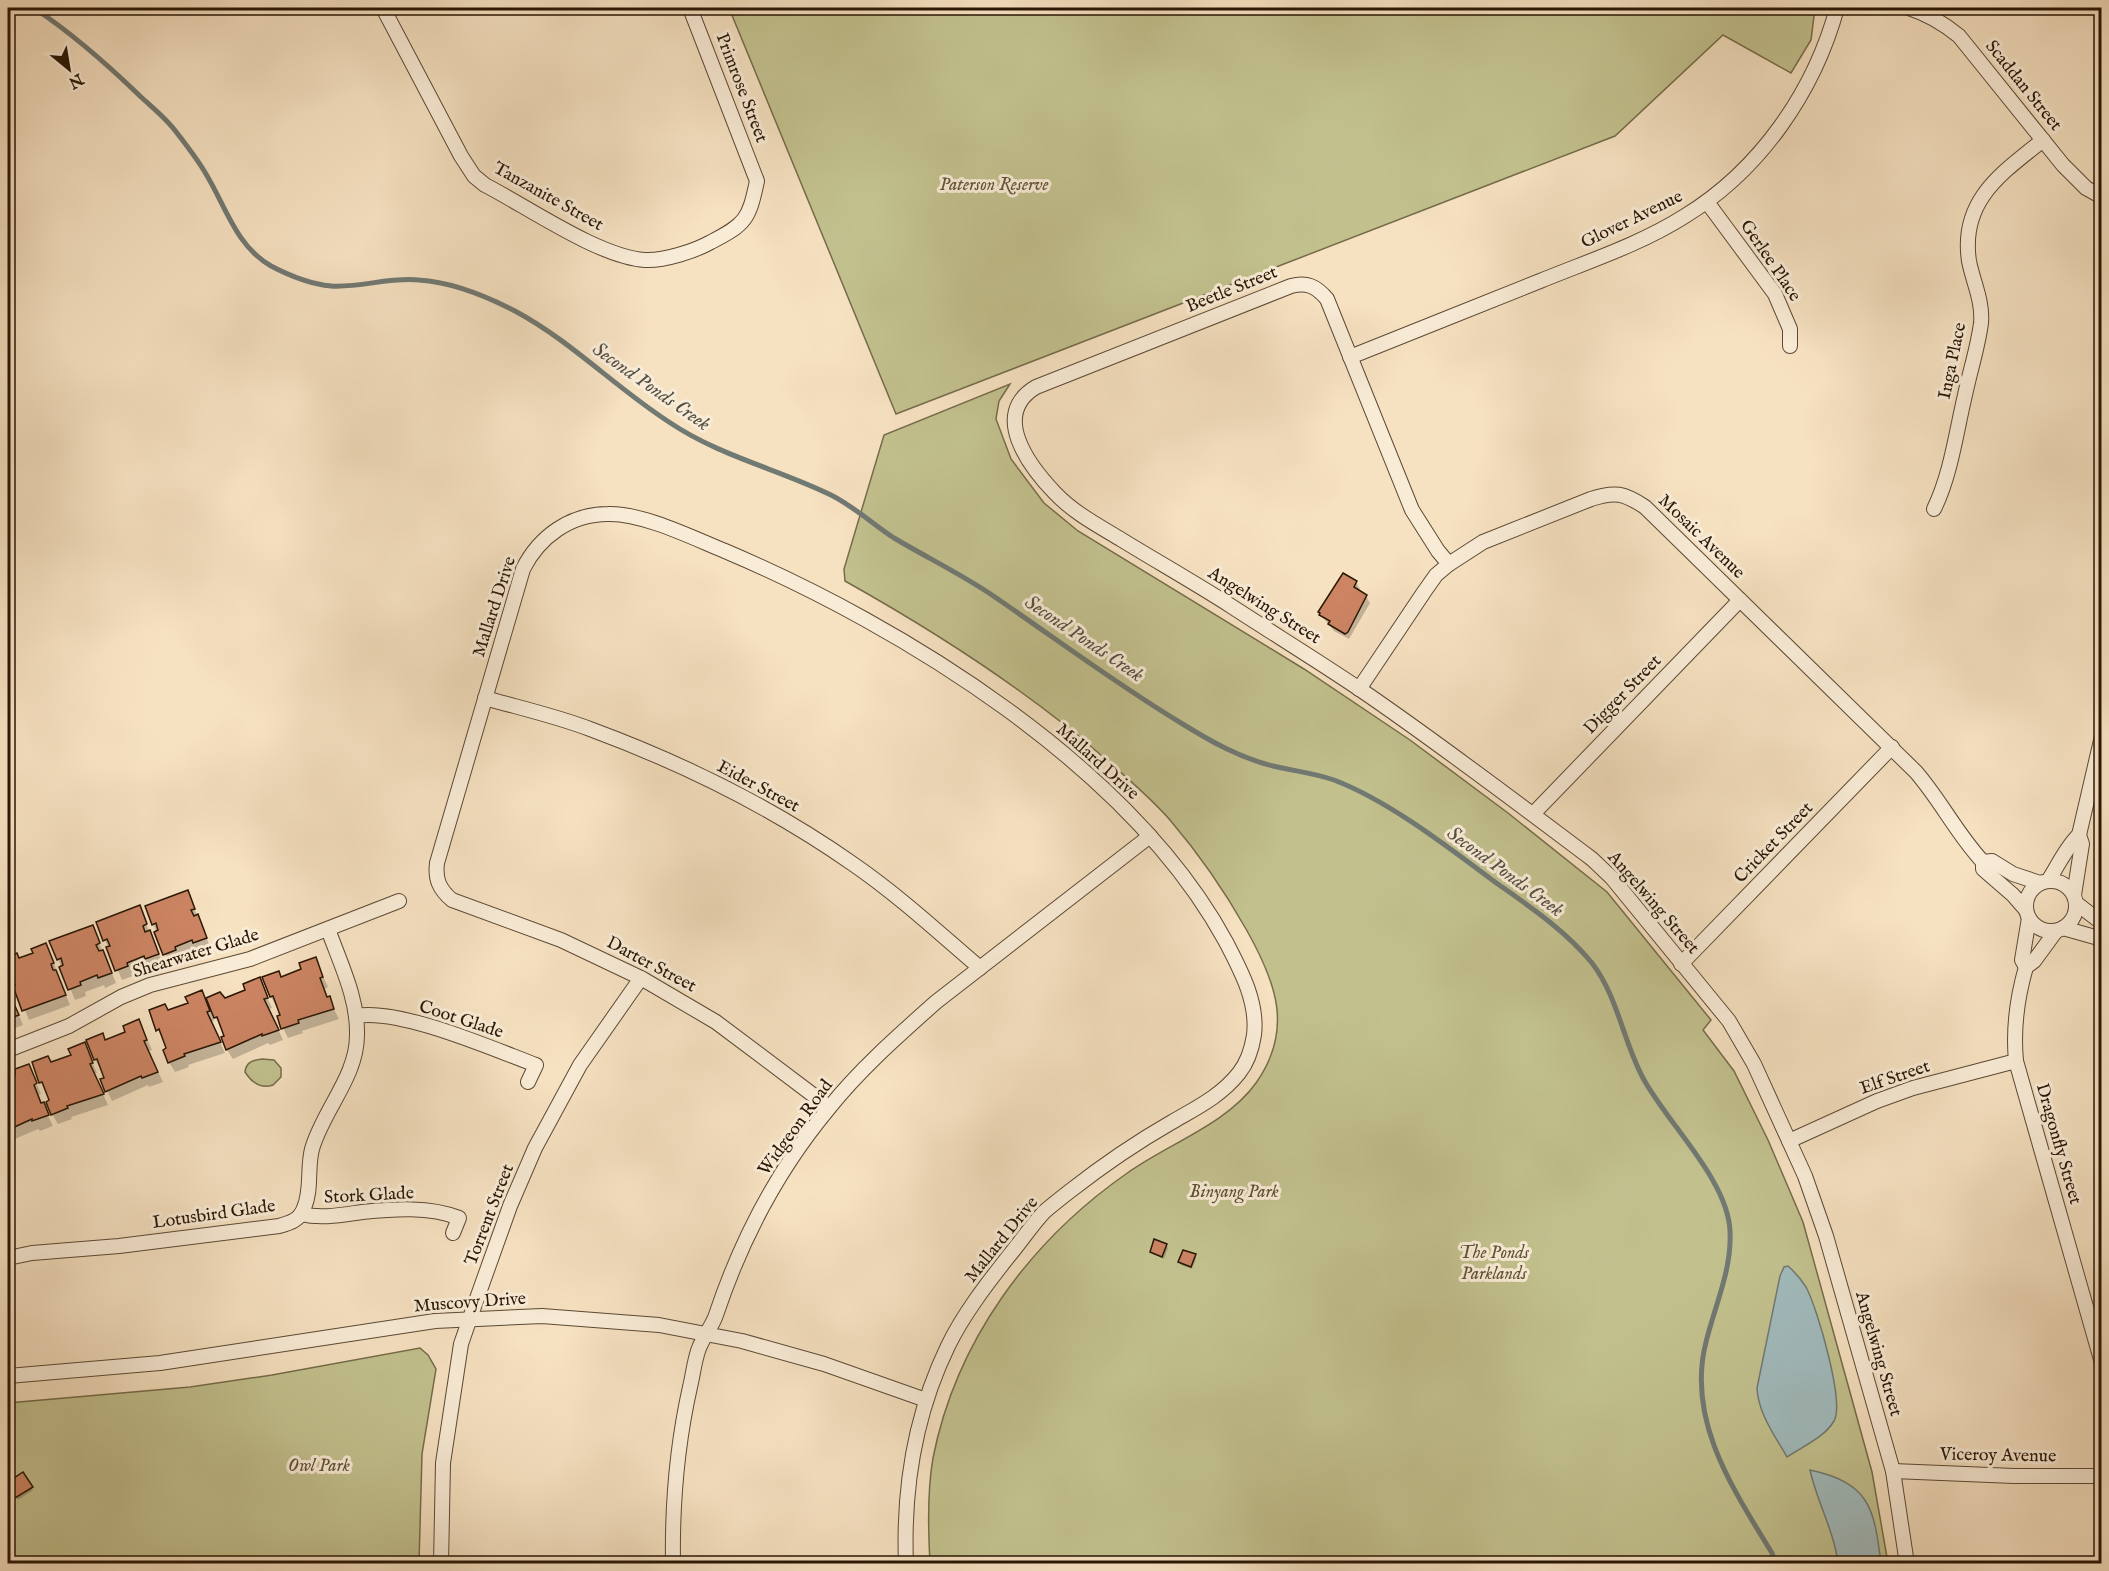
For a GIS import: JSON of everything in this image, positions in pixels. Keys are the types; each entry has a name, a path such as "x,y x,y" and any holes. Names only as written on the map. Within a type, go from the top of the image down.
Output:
{"street":[{"name":"Tanzanite Street","path":"382,8 435,109 474,176 485,185 596,245 621,255 646,260 697,250 738,227 751,209 757,181"},
{"name":"Primrose Street","path":"690,8 757,181"},
{"name":"Glover Avenue","path":"1350,357 1626,246 1685,217 1707,202 1746,167 1776,132 1804,90 1828,40 1837,8"},
{"name":"Scaddan Street","path":"1909,8 1928,14 1959,36 2074,177 2086,188 2102,197"},
{"name":"Inga Place","path":"1934,509 1946,481 1981,323 1979,295 1969,260 1970,226 1974,211 1991,183 2043,140"},
{"name":"Gerlee Place","path":"1707,202 1775,294 1785,312 1790,330 1790,346"},
{"name":"Beetle Street","path":"1016,406 1026,394 1036,387 1277,291 1303,283 1320,290 1327,299 1412,510 1449,564"},
{"name":"Angelwing Street","path":"1016,406 1014,422 1025,452 1044,480 1069,506 1359,689 1592,859 1612,878 1719,1007 1754,1064 1817,1206 1893,1471 1907,1563"},
{"name":"Mosaic Avenue","path":"1359,689 1436,575 1449,564 1483,542 1599,496 1621,494 1645,507 1892,747 1931,790 1962,838 1983,862 1983,869 2013,895 2028,914"},
{"name":"Mallard Drive","path":"440,887 436,873 437,863 523,569 539,544 564,525 595,514 624,514 696,539 770,571 826,598 906,642 1038,734 1098,785 1150,836 1194,890 1218,928 1246,982 1254,1019 1254,1036 1250,1052 1236,1078 1204,1105 1172,1122 1096,1170 1044,1212 986,1285 948,1345 926,1400 915,1439 908,1490 905,1531 906,1563"},
{"name":"Digger Street","path":"1533,814 1740,600"},
{"name":"Eider Street","path":"485,698 589,728 671,762 768,812 813,838 868,876 980,968"},
{"path":"2059,930 2073,918 2082,844 2079,835 2102,736"},
{"name":"Cricket Street","path":"1681,964 1892,747"},
{"path":"2079,835 2071,842 2058,867 2030,894 2028,914 2034,924 2041,929 2059,930 2102,939"},
{"name":"Widgeon Road","path":"674,1563 674,1491 678,1456 698,1351 715,1318 726,1284 749,1230 801,1145 829,1107 903,1032 980,968 1150,836"},
{"name":"Mosaic Avenue","path":"1983,862 1992,861 2013,874 2044,882"},
{"path":"2044,882 2062,884 2102,923"},
{"name":"Darter Street","path":"440,887 444,894 461,904 561,940 641,978 716,1022 829,1107"},
{"name":"Shearwater Glade","path":"8,1050 69,1026 121,997 150,985 229,965 399,902"},
{"name":"Dragonfly Street","path":"2028,914 2022,960 2026,967 2017,1003 2016,1061 2102,1363"},
{"name":"Lotusbird Glade","path":"8,1258 42,1252 119,1246 279,1226 296,1219 301,1214 307,1199 311,1152 317,1131 347,1076 355,1052 357,1033 350,990 328,929"},
{"name":"Dragonfly Street","path":"2026,967 2034,962 2059,930"},
{"name":"Torrent Street","path":"441,1563 443,1463 462,1344 470,1318 510,1206 556,1107 580,1065 641,978"},
{"name":"Coot Glade","path":"356,1016 374,1014 420,1025 453,1034 536,1065 528,1082"},
{"name":"Elf Street","path":"1789,1141 1876,1101 1913,1088 2016,1061"},
{"name":"Stork Glade","path":"301,1214 316,1217 382,1210 436,1212 459,1218 453,1233"},
{"name":"Muscovy Drive","path":"8,1376 153,1364 269,1348 386,1328 470,1318 542,1316 660,1324 706,1334 785,1352 926,1400"},
{"name":"Viceroy Avenue","path":"1893,1471 2014,1476 2102,1476"}],"green space":[{"name":"Paterson Reserve","path":"729,8 1815,8 1811,40 1791,73 1723,35 1615,136 896,414"},
{"name":"The Ponds Parklands","path":"1010,384 999,401 996,419 1011,459 1044,503 1078,531 1304,669 1410,740 1508,813 1607,892 1711,1020 1703,1030 1734,1071 1768,1140 1803,1222 1872,1472 1888,1563 930,1563 928,1523 930,1484 933,1458 944,1415 959,1374 979,1334 1002,1297 1029,1262 1091,1201 1142,1163 1229,1111 1243,1098 1256,1083 1268,1063 1275,1044 1277,1025 1277,1006 1266,968 1246,929 1201,859 1154,803 1072,731 1010,684 913,620 845,581 844,569 884,435"},
{"path":"262,1059 274,1060 281,1068 281,1077 273,1085 257,1084 245,1072 251,1062"},
{"name":"Owl Park","path":"420,1348 428,1355 436,1369 422,1454 419,1563 9,1564 8,1403 190,1387 272,1375"}],"water":[{"path":"1788,1266 1806,1287 1817,1314 1833,1376 1836,1411 1834,1421 1825,1432 1787,1457 1772,1433 1760,1406 1757,1388 1780,1276 1784,1267"},
{"path":"1810,1470 1845,1482 1865,1501 1875,1527 1881,1563 1838,1563 1833,1539"}],"building":[{"path":"1343,573 1357,581 1354,587 1367,595 1345,634 1328,624 1330,621 1318,612"},
{"path":"188,890 195,909 191,910 194,916 198,914 207,938 193,943 192,940 163,955 154,932 158,930 156,923 152,925 145,906"},
{"path":"140,905 147,924 143,926 145,932 150,930 159,954 145,959 144,956 115,971 106,947 110,946 107,939 103,941 96,922"},
{"path":"93,925 100,943 96,945 99,951 103,950 112,973 98,978 97,975 68,990 59,967 63,965 61,958 57,960 49,941"},
{"path":"46,943 54,963 51,964 53,970 56,970 66,995 22,1011 13,986 15,985 13,978 10,979 8,972 8,957 17,953 19,958 33,953 31,949"},
{"path":"316,957 323,977 320,978 334,1009 298,1020 299,1023 281,1029 277,1016 280,1015 273,996 270,997 262,977 279,971 281,977 301,969 299,963"},
{"path":"260,977 268,998 264,999 279,1030 262,1036 262,1034 226,1050 217,1017 214,1018 206,998 220,992 225,998 245,990 243,984"},
{"path":"8,990 19,1015 8,1019"},
{"path":"202,990 210,1011 207,1012 221,1042 184,1054 185,1056 168,1063 163,1050 166,1048 159,1029 156,1031 149,1010 165,1004 168,1010 188,1003 185,997"},
{"path":"139,1019 147,1040 144,1041 158,1072 142,1078 141,1076 105,1092 100,1079 104,1078 97,1059 94,1060 86,1040 103,1033 105,1040 125,1032 123,1026"},
{"path":"85,1042 93,1063 90,1064 104,1094 67,1106 68,1108 51,1115 46,1102 49,1100 42,1082 39,1083 32,1062 48,1056 51,1062 71,1055 68,1049"},
{"path":"29,1064 37,1083 34,1085 41,1103 44,1102 49,1115 32,1121 32,1119 8,1130 8,1078 15,1076 15,1069"},
{"path":"1154,1239 1167,1244 1162,1257 1150,1252"},
{"path":"1183,1250 1196,1254 1191,1267 1178,1262"},
{"path":"23,1472 33,1487 15,1498 8,1487 8,1482"}],"waterway":[{"name":"Second Ponds Creek","path":"34,8 89,50 169,123 203,169 240,237 259,258 271,266 300,279 331,286 408,279 431,281 468,291 515,311 555,336 630,395 688,434 839,499 894,538 980,587 1133,693 1203,736 1237,754 1261,763 1334,780 1397,812 1534,909 1558,929 1592,963 1601,976 1643,1078 1708,1172 1727,1212 1730,1231 1728,1260 1706,1342 1701,1371 1702,1399 1717,1453 1742,1504 1772,1553 1775,1564"}],"park label":[{"name":"Binyang Park","path":"1234,1192"}]}
